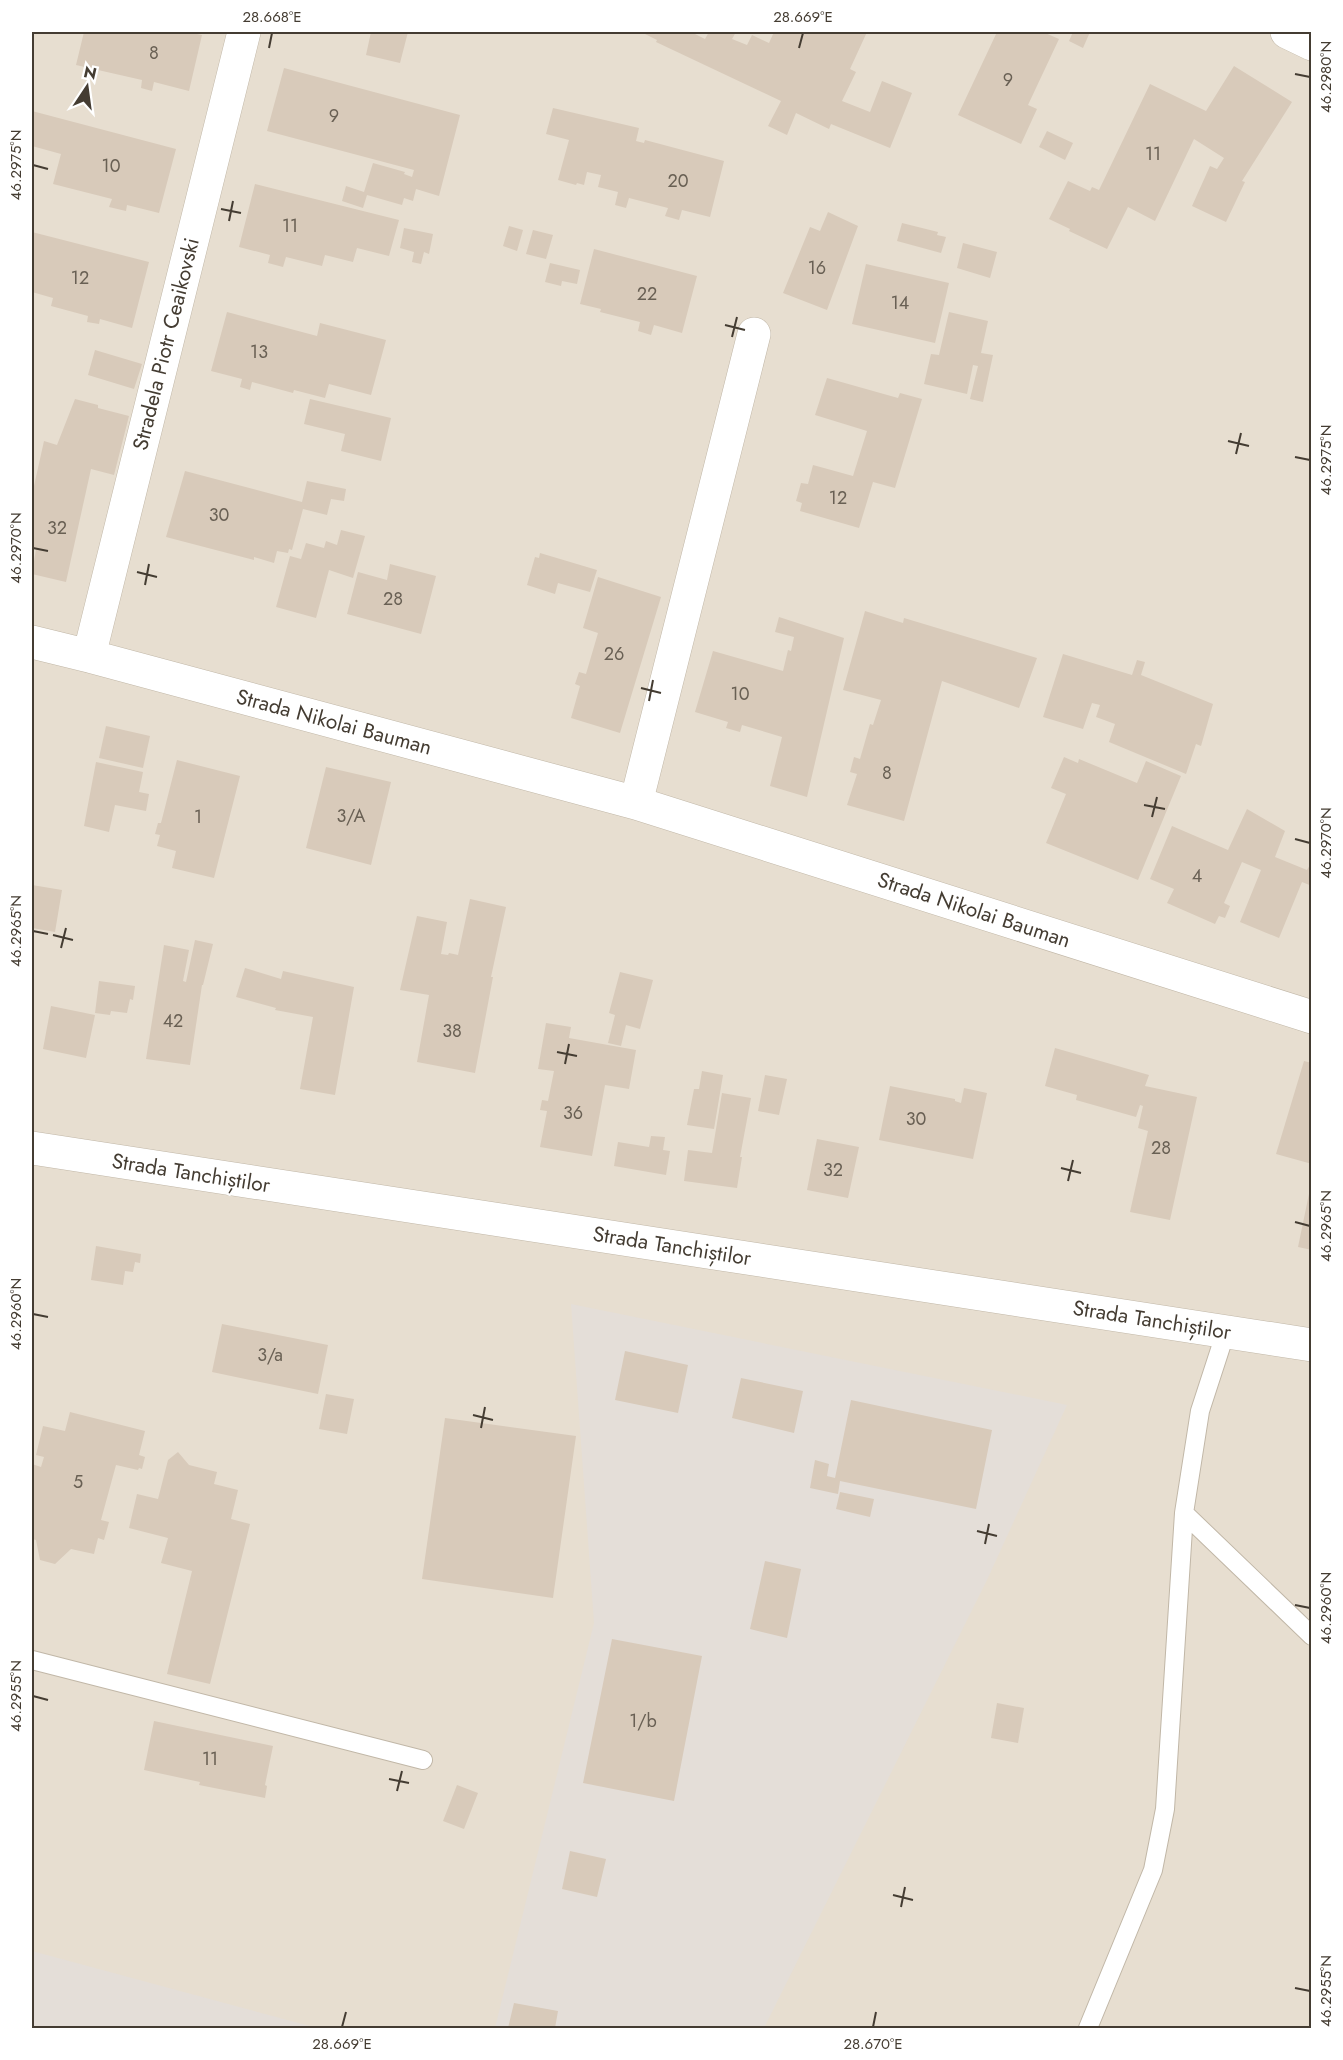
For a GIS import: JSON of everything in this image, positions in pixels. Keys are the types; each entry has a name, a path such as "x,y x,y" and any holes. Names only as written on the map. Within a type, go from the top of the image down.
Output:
{"street":[{"name":"Stradela Piotr Ceaikovski","path":"89,656 244,32"},
{"path":"1287,32 1311,44"},
{"path":"636,803 754,334"},
{"name":"Strada Nikolai Bauman","path":"32,642 636,803 1311,1017"},
{"name":"Strada Tanchiștilor","path":"32,1148 1311,1345"}],"lane":[{"path":"1088,2028 1153,1870 1165,1809 1184,1513 1200,1411 1226,1331"},
{"path":"1184,1513 1311,1636"},
{"path":"32,1660 423,1760"}],"shaded area":[{"path":"32,32 1311,32 1311,2028 32,2028"},
{"path":"571,1304 1067,1405 987,1580 764,2028 495,2028 594,1623"},
{"path":"32,1951 317,2028 32,2028"}],"building":[{"path":"84,32 187,32 202,35 189,91 154,82 152,91 141,88 142,80 76,65"},
{"path":"371,32 408,32 400,63 366,55"},
{"path":"641,32 691,32 705,39 709,32 736,32 732,39 747,45 752,35 769,43 774,32 867,32 850,69 856,72 842,101 870,112 882,81 912,93 890,148 831,124 829,129 796,113 787,135 768,126 781,101 656,42 657,40"},
{"path":"997,32 1043,32 1059,39 1028,105 1037,109 1021,144 958,115"},
{"path":"1073,32 1090,32 1083,48 1069,41"},
{"path":"1234,66 1292,102 1242,181 1245,182 1226,222 1192,206 1210,166 1217,169 1224,158 1194,139 1155,221 1128,207 1107,249 1049,219 1068,181 1090,191 1092,187 1099,190 1150,84 1206,111"},
{"path":"284,68 460,115 439,196 416,189 413,201 404,198 402,205 367,195 363,208 342,201 346,186 364,192 373,163 405,172 404,174 412,177 414,170 267,131"},
{"path":"553,108 639,128 636,141 644,143 645,140 724,161 710,217 682,210 679,220 665,216 668,208 629,198 626,208 615,205 618,192 598,187 601,175 587,172 584,185 558,180 569,140 546,134"},
{"path":"32,111 176,149 159,213 127,205 126,211 109,207 112,199 53,184 61,154 32,146"},
{"path":"1047,131 1073,143 1065,160 1039,147"},
{"path":"255,184 399,220 389,256 357,248 353,262 325,255 322,266 286,257 283,267 268,263 270,255 239,247"},
{"path":"828,212 858,226 827,310 783,293 810,227 820,231"},
{"path":"902,223 938,232 937,235 946,237 941,253 897,241"},
{"path":"509,226 523,230 517,251 503,246"},
{"path":"404,228 433,234 429,254 424,252 421,264 412,262 414,252 400,248"},
{"path":"533,230 553,235 546,259 526,254"},
{"path":"32,232 149,262 132,328 100,319 99,324 87,322 88,316 51,306 53,298 32,292"},
{"path":"963,243 997,252 990,278 957,268"},
{"path":"594,249 697,276 682,333 654,325 651,335 638,331 640,322 600,312 601,309 580,304"},
{"path":"550,263 580,270 577,284 562,281 561,286 545,282"},
{"path":"866,264 949,283 935,343 852,324"},
{"path":"227,312 317,336 320,323 386,340 371,395 329,384 325,398 294,390 293,393 252,382 250,390 240,387 242,379 211,371"},
{"path":"949,312 988,321 981,353 993,355 983,402 970,399 978,366 973,365 967,394 924,384 931,354 939,355"},
{"path":"95,350 142,364 134,389 88,375"},
{"path":"827,378 898,398 900,393 922,399 895,488 873,482 859,528 800,511 802,503 796,501 801,483 808,484 813,465 853,476 867,431 815,415"},
{"path":"75,399 129,416 114,475 91,469 66,582 32,574 36,549 32,548 32,495 44,441 57,445"},
{"path":"310,399 391,418 381,461 341,451 345,434 304,424"},
{"path":"185,471 302,502 307,481 346,489 344,501 331,499 327,515 303,509 292,550 289,549 288,553 277,551 274,563 166,537"},
{"path":"341,530 365,536 353,578 329,570 316,618 276,607 290,556 301,559 306,543 324,548 326,541 337,545"},
{"path":"540,553 597,570 590,592 558,583 555,594 527,585 535,557 539,558"},
{"path":"390,564 436,576 421,634 347,614 358,572 387,580"},
{"path":"598,577 661,597 620,733 571,718 580,686 575,684 579,672 586,674 598,633 583,628"},
{"path":"865,611 903,623 904,618 1037,658 1019,708 942,681 904,821 847,805 857,774 850,772 854,757 860,759 870,724 873,725 881,700 843,690"},
{"path":"779,617 844,638 807,797 770,786 782,737 742,725 740,732 726,728 728,722 695,712 713,651 783,671 794,637 775,632"},
{"path":"1063,654 1132,675 1137,660 1145,662 1141,675 1213,704 1201,746 1196,744 1186,774 1109,742 1115,724 1096,717 1100,705 1092,703 1083,729 1043,717"},
{"path":"106,726 150,736 143,768 99,758"},
{"path":"1064,757 1078,763 1079,759 1137,783 1146,761 1181,776 1138,880 1046,843 1066,794 1051,788"},
{"path":"177,760 240,776 214,878 172,868 176,851 157,846 160,835 155,834 158,823 161,823"},
{"path":"96,762 143,772 139,792 149,794 146,811 115,805 109,832 84,826"},
{"path":"326,767 391,782 371,865 306,848"},
{"path":"1247,809 1285,831 1275,857 1307,870 1312,861 1312,886 1302,882 1279,938 1240,922 1261,870 1242,862 1224,903 1230,906 1225,918 1219,916 1215,924 1167,903 1174,889 1150,879 1172,826 1228,850"},
{"path":"32,885 62,890 55,932 32,928"},
{"path":"470,899 506,907 491,977 493,977 475,1073 417,1062 429,995 400,990 417,916 447,922 441,954 458,955"},
{"path":"195,940 213,944 202,985 190,1065 146,1059 164,945 189,950 183,981 186,982"},
{"path":"245,968 281,979 283,971 354,987 335,1095 300,1089 313,1017 275,1010 276,1008 236,997"},
{"path":"620,972 653,980 640,1029 626,1025 621,1046 608,1043 615,1015 609,1013"},
{"path":"99,981 135,986 133,1000 130,999 127,1013 111,1011 110,1015 95,1013"},
{"path":"51,1006 95,1015 86,1058 43,1049"},
{"path":"546,1023 571,1027 569,1038 636,1050 629,1089 605,1085 592,1156 540,1147 547,1111 540,1110 542,1100 548,1101 554,1071 538,1069"},
{"path":"1055,1048 1149,1075 1145,1086 1197,1097 1170,1220 1130,1212 1148,1131 1138,1128 1143,1106 1140,1105 1136,1117 1076,1100 1077,1095 1045,1086"},
{"path":"1304,1061 1312,1063 1312,1164 1276,1154"},
{"path":"702,1071 723,1075 714,1129 687,1125 694,1089 699,1089"},
{"path":"765,1075 787,1079 779,1115 758,1111"},
{"path":"890,1086 955,1099 961,1103 964,1088 987,1093 973,1159 879,1140"},
{"path":"722,1093 751,1098 740,1157 742,1157 737,1188 684,1181 688,1150 712,1153"},
{"path":"651,1136 665,1137 663,1150 670,1151 666,1175 614,1166 618,1142 649,1147"},
{"path":"817,1139 859,1147 848,1198 807,1190"},
{"path":"1310,1189 1312,1189 1312,1250 1298,1247"},
{"path":"96,1246 141,1254 140,1263 135,1262 133,1272 125,1271 123,1285 91,1280"},
{"path":"222,1324 328,1345 318,1394 212,1372"},
{"path":"625,1351 688,1365 678,1413 615,1400"},
{"path":"741,1378 803,1391 794,1433 732,1418"},
{"path":"326,1394 354,1399 347,1434 319,1429"},
{"path":"851,1400 992,1430 976,1509 840,1481 838,1494 810,1488 815,1460 829,1464 827,1476 835,1478"},
{"path":"70,1412 145,1431 139,1455 145,1457 142,1469 116,1465 101,1520 109,1522 104,1540 98,1538 94,1554 71,1549 55,1564 40,1560 36,1540 32,1539 32,1464 41,1467 44,1457 36,1455 43,1426 65,1431"},
{"path":"445,1418 576,1436 553,1598 422,1579"},
{"path":"178,1452 189,1465 217,1472 214,1484 238,1490 231,1519 250,1524 210,1684 167,1674 192,1571 161,1563 168,1538 129,1528 137,1494 158,1499 168,1460"},
{"path":"840,1492 874,1499 870,1517 836,1509"},
{"path":"765,1561 801,1569 787,1638 750,1629"},
{"path":"612,1639 702,1656 674,1801 583,1783"},
{"path":"997,1703 1024,1708 1018,1743 991,1738"},
{"path":"154,1721 273,1746 265,1785 267,1786 265,1798 199,1785 200,1782 144,1770"},
{"path":"457,1785 478,1793 464,1829 443,1821"},
{"path":"570,1851 606,1859 597,1897 562,1889"},
{"path":"514,2003 558,2011 555,2028 508,2028"}]}
